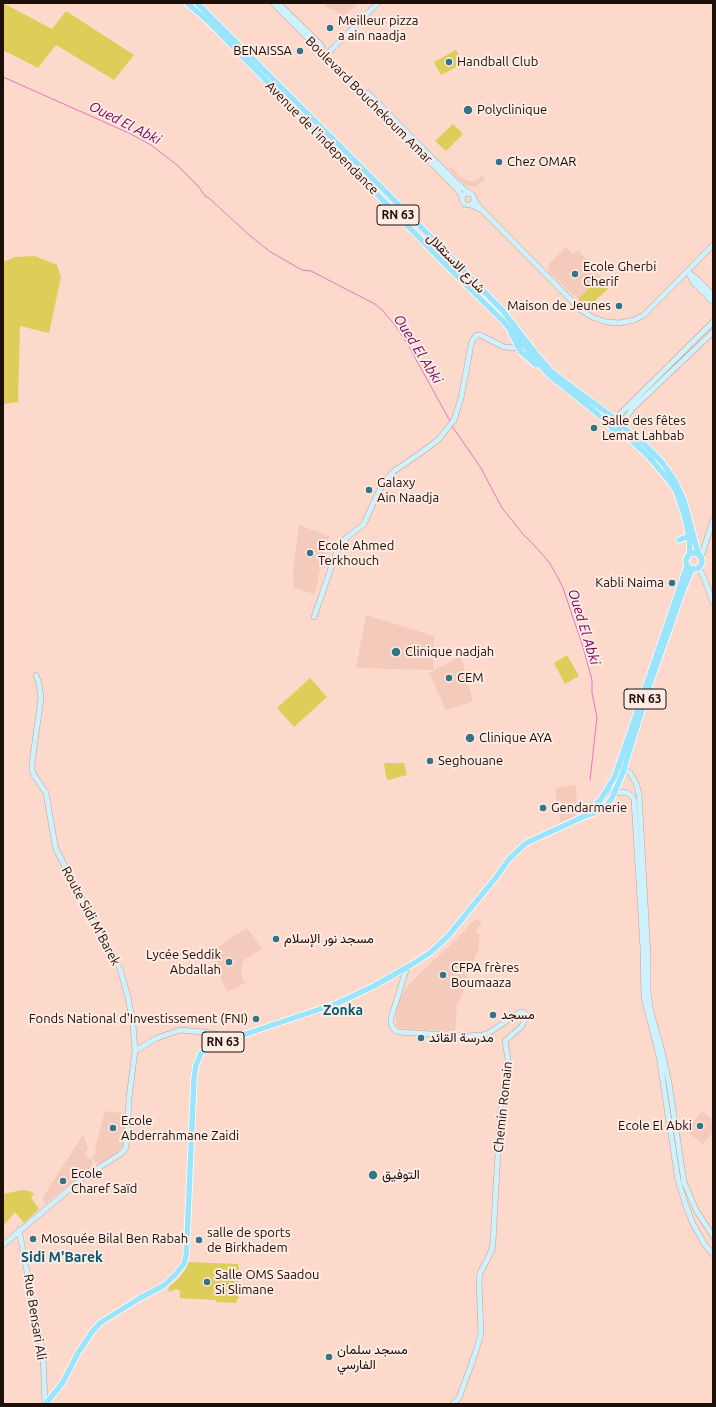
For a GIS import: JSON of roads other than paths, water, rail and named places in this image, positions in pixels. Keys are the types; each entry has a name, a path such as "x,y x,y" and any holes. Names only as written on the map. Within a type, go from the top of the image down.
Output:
{"main road":[{"name":"Avenue de l'independance","path":"187,3 210,23 510,328 556,382 610,425"},
{"name":"شارع الاستقلال","path":"197,3 503,311 525,345 545,365 563,381 615,418"},
{"path":"490,309 510,332 518,348 556,382"},
{"path":"518,348 525,345"},
{"path":"615,418 620,419 622,424 661,461 674,479 684,500 700,555 702,564 699,568 689,567 685,560 690,553 684,515 680,502 670,482 650,458 631,440 617,431 612,430 610,421 615,418"},
{"path":"617,431 620,429 622,424"},
{"path":"679,540 688,536"},
{"path":"690,553 694,552 700,555"},
{"name":"RN 63","path":"585,816 598,803 607,789 618,766 689,567"},
{"name":"RN 63","path":"46,1404 63,1382 78,1353 100,1323 163,1286 184,1264 186,1250 194,1079 196,1065 201,1053 213,1045 338,1003 374,986 406,967 430,952 449,935 509,859 523,845 602,809 615,793 625,769 651,681 684,588 689,567"}],"street":[{"name":"Boulevard Bouchekoum Amar","path":"273,3 457,189 463,198"},
{"path":"278,3 459,185 473,196 474,200 482,210 581,310 592,317 606,322 620,323 634,320 644,315 696,264 713,245"},
{"path":"328,53 378,3"},
{"path":"470,194 466,194 463,198 464,203 482,210"},
{"path":"471,205 474,200"},
{"path":"696,264 698,280"},
{"path":"688,272 713,295"},
{"path":"688,272 693,282 713,302"},
{"path":"615,418 713,322"},
{"path":"622,424 632,409 713,332"},
{"path":"314,617 337,551 345,539 364,524 372,504 386,479 394,470 439,439 457,415 472,341 474,338 480,335 504,348 518,348"},
{"path":"700,555 713,520"},
{"path":"699,568 713,602"},
{"name":"Route Sidi M'Barek","path":"3,1245 84,1177 118,1157 126,1147 129,1098 135,1051 133,1025 128,997 120,969 114,955 96,928 57,851 46,793 34,775 32,769 40,698 40,684 36,675"},
{"path":"618,766 630,773 639,794 648,957 648,993 651,1012 669,1083 684,1182 696,1210 713,1236"},
{"path":"607,789 615,793 625,792 632,796 635,805 643,948 644,998 659,1056 678,1180 684,1203 693,1224 705,1245 713,1254"},
{"name":"Chemin Romain","path":"406,967 391,1018 391,1024 398,1032 467,1036 482,1035 487,1034 520,1012 523,1012 526,1015 522,1026 505,1041 509,1065 501,1106 494,1242 492,1250 480,1273 479,1282 481,1334 459,1398 453,1404"},
{"path":"135,1051 157,1038 180,1030 204,1032 235,1038"},
{"name":"Rue Bensari Ali","path":"20,1230 43,1354 46,1404"}],"waterway":[{"name":"Oued El Abki","path":"3,77 129,133 151,145 177,165 198,186 205,196 269,251 302,270 311,271 375,304 394,324 407,343 450,421"},
{"name":"Oued El Abki","path":"452,426 481,468 502,508 523,534 549,562 563,588 583,647 592,680 592,693 597,717 590,780"}],"place":[{"name":"Meilleur pizza a ain naadja","path":"330,28"},
{"name":"BENAISSA","path":"300,51"},
{"name":"Handball Club","path":"449,62"},
{"name":"Polyclinique","path":"468,110"},
{"name":"Chez OMAR","path":"499,162"},
{"name":"Ecole Gherbi Cherif","path":"575,274"},
{"name":"Maison de Jeunes","path":"619,306"},
{"name":"Salle des fêtes Lemat Lahbab","path":"594,428"},
{"name":"Galaxy Ain Naadja","path":"369,490"},
{"name":"Ecole Ahmed Terkhouch","path":"310,553"},
{"name":"Kabli Naima","path":"672,583"},
{"name":"Clinique nadjah","path":"396,652"},
{"name":"CEM","path":"449,678"},
{"name":"Clinique AYA","path":"470,738"},
{"name":"Seghouane","path":"430,761"},
{"name":"Gendarmerie","path":"543,808"},
{"name":"مسجد نور الإسلام","path":"276,939"},
{"name":"Lycée Seddik Abdallah","path":"229,962"},
{"name":"CFPA frères Boumaaza","path":"443,975"},
{"name":"مسجد","path":"493,1015"},
{"name":"Fonds National d'Investissement (FNI)","path":"256,1019"},
{"name":"مدرسة القائد","path":"421,1038"},
{"name":"Ecole El Abki","path":"700,1126"},
{"name":"Ecole Abderrahmane Zaidi","path":"113,1128"},
{"name":"التوفيق","path":"373,1175"},
{"name":"Ecole Charef Saïd","path":"63,1181"},
{"name":"Mosquée Bilal Ben Rabah","path":"33,1239"},
{"name":"salle de sports de Birkhadem","path":"199,1240"},
{"name":"Salle OMS Saadou Si Slimane","path":"207,1282"},
{"name":"مسجد سلمان الفارسي","path":"329,1357"}],"district":[{"name":"Zonka","path":"343,1010"},
{"name":"Sidi M'Barek","path":"62,1257"}]}
